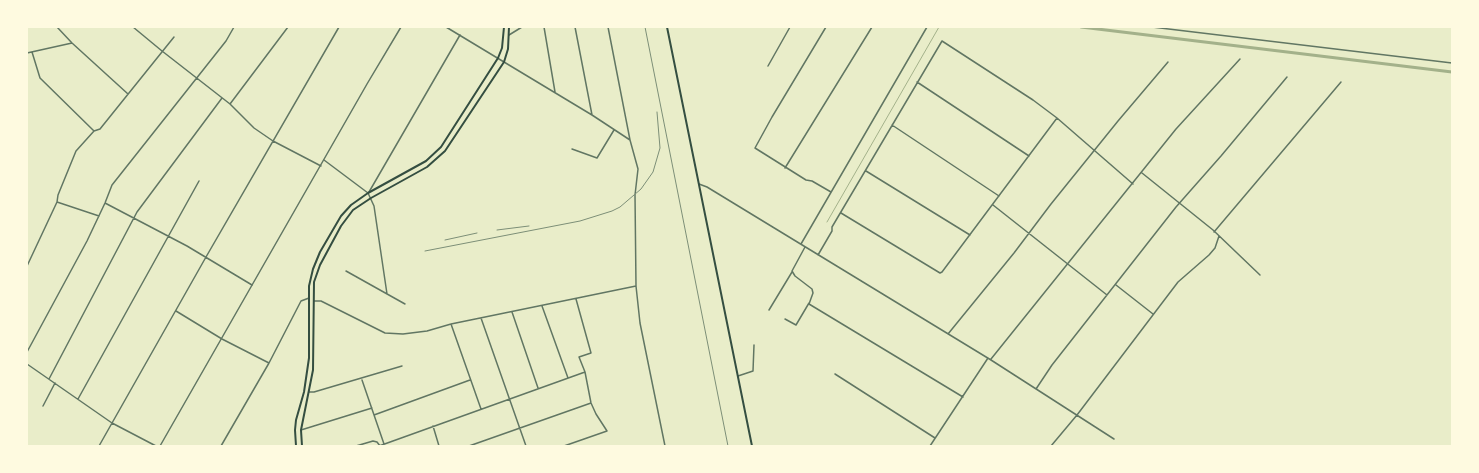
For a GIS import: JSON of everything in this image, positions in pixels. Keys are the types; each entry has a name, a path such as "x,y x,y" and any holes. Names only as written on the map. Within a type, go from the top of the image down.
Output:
{"main road":[{"path":"296,446 296,420 308,368 309,298 310,280 313,269 338,220 351,205 368,193 418,166 434,154 444,142 498,58 502,48 504,27"},
{"path":"302,446 301,430 314,358 314,301 316,276 325,254 350,214 357,207 370,198 419,172 440,156 452,141 504,62 509,27"},
{"path":"667,27 752,446"}],"street":[{"path":"57,27 72,43 128,94"},
{"path":"133,27 230,104 254,128 273,141 321,166"},
{"path":"27,352 99,216 112,185 226,41 234,27"},
{"path":"230,104 288,27"},
{"path":"99,446 339,27"},
{"path":"160,446 401,27"},
{"path":"446,27 592,115 630,140"},
{"path":"509,35 522,27"},
{"path":"544,27 555,93"},
{"path":"575,27 592,115"},
{"path":"608,27 630,140 638,169 635,195 636,286 640,323 664,446"},
{"path":"768,66 790,27"},
{"path":"826,27 755,148 785,168 832,192"},
{"path":"785,168 872,27"},
{"path":"800,244 832,192 927,27"},
{"path":"1152,27 1452,63"},
{"path":"368,193 460,35"},
{"path":"27,266 57,202 58,195 76,151 94,131 100,129 174,37"},
{"path":"818,255 942,41 1033,100 1057,118 1133,184"},
{"path":"27,53 72,43"},
{"path":"32,52 40,78 94,131"},
{"path":"991,360 1176,129 1240,59"},
{"path":"948,334 1094,150 1168,62"},
{"path":"1036,389 1052,365 1180,203 1287,77"},
{"path":"917,82 1029,156"},
{"path":"1214,232 1341,82"},
{"path":"49,379 137,212 222,98"},
{"path":"841,213 940,272 945,270 1057,118"},
{"path":"892,125 999,196"},
{"path":"572,149 597,158 614,130"},
{"path":"324,160 368,193 374,206 387,294"},
{"path":"866,171 970,235"},
{"path":"1141,173 1219,236 1260,276"},
{"path":"78,399 199,181"},
{"path":"699,184 707,187 988,358 1114,439"},
{"path":"57,202 99,216"},
{"path":"105,203 187,246 252,285"},
{"path":"993,205 1107,295"},
{"path":"1051,446 1077,415 1178,282 1215,248 1219,236"},
{"path":"769,310 805,247"},
{"path":"346,271 405,304"},
{"path":"785,319 796,325 813,293 812,289 795,276 792,271"},
{"path":"1116,285 1153,314"},
{"path":"314,301 321,301 385,333 403,334 427,331 451,324 636,286"},
{"path":"221,446 269,363 301,301 309,298"},
{"path":"564,446 607,431 596,414 585,372 579,357 591,353 576,299"},
{"path":"809,303 963,397"},
{"path":"542,306 568,378"},
{"path":"176,311 222,339 269,363"},
{"path":"512,312 539,388"},
{"path":"481,318 526,446"},
{"path":"451,324 480,409"},
{"path":"738,376 753,371 754,345"},
{"path":"930,446 988,358"},
{"path":"27,366 49,379 112,423 156,446"},
{"path":"309,392 362,379 402,366"},
{"path":"356,446 373,441 378,442 380,446 585,372"},
{"path":"835,374 935,438"},
{"path":"362,379 384,444"},
{"path":"374,415 470,380"},
{"path":"43,406 54,383"},
{"path":"469,446 592,403"},
{"path":"301,430 372,408"},
{"path":"433,426 439,446"}],"waterway":[{"path":"827,222 939,27"},
{"path":"1081,27 1452,72"}],"railway":[{"path":"645,27 728,446"},
{"path":"425,251 580,221 620,207 641,189 653,172 660,148 657,112"},
{"path":"497,230 529,226"},
{"path":"445,240 477,233"}]}
